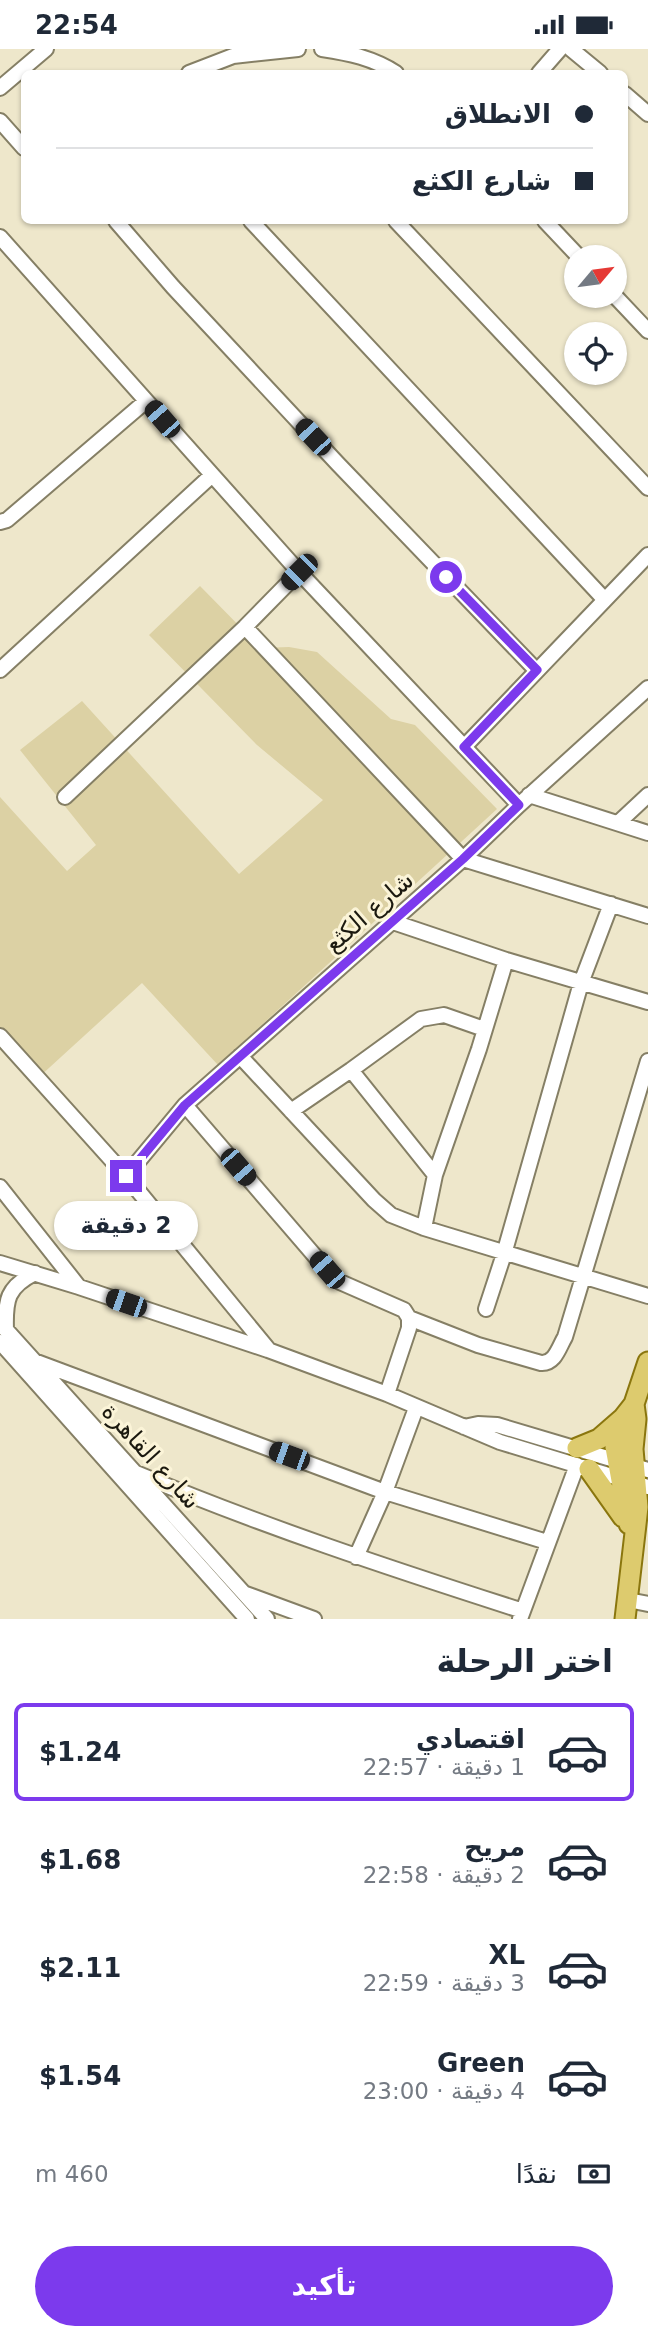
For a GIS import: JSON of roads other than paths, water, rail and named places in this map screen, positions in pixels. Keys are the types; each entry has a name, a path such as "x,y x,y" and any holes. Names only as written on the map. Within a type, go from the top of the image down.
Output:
{"main road":[{"path":"626,1609 633,1544 633,1474 616,1437 648,1362"},
{"path":"629,1411 599,1439 581,1461 609,1495 633,1544"},
{"path":"633,1544 648,1522"}],"street":[{"path":"21,70 46,49"},
{"path":"196,70 233,56 298,49"},
{"path":"322,49 351,53 381,63 392,70"},
{"path":"542,70 561,49"},
{"path":"571,49 596,70"},
{"path":"0,88 21,70"},
{"path":"628,97 648,114"},
{"path":"0,121 21,145"},
{"path":"119,224 338,464 537,670"},
{"path":"253,224 604,599"},
{"path":"399,224 648,488"},
{"path":"548,224 568,245"},
{"path":"0,237 299,572 464,747 524,800 648,833"},
{"path":"626,308 648,331"},
{"path":"0,522 7,520 146,401"},
{"path":"0,670 211,475"},
{"path":"464,747 648,555"},
{"path":"65,797 245,627 299,572"},
{"path":"245,627 463,859 648,916"},
{"name":"شارع الكثع","path":"126,1176 185,1105 463,859 648,688"},
{"path":"618,823 648,795"},
{"path":"486,1309 581,983 611,904"},
{"path":"393,922 506,960 648,1002"},
{"path":"424,1228 435,1175 479,1049 506,960"},
{"path":"291,1111 421,1019 444,1015 484,1029"},
{"path":"0,1036 126,1176 268,1350"},
{"path":"240,1056 391,1215 504,1254 648,1296"},
{"path":"409,1318 478,1345 547,1364 552,1360 565,1336 648,1061"},
{"path":"351,1070 435,1175"},
{"path":"185,1105 327,1270 340,1282 404,1310 409,1318 409,1328 387,1394"},
{"path":"0,1187 79,1287"},
{"path":"0,1263 268,1350 387,1394 464,1427 478,1424 497,1425 581,1461 633,1474"},
{"path":"2,1332 9,1294 19,1281 35,1273"},
{"name":"شارع القاهرة","path":"2,1332 34,1361 267,1619"},
{"name":"شارع القاهرة","path":"2,1332 247,1619"},
{"path":"34,1361 385,1492 547,1542"},
{"path":"356,1557 385,1492 416,1408"},
{"path":"136,1473 216,1507 522,1615 547,1542 581,1461"},
{"path":"581,1461 633,1474"},
{"path":"244,1593 314,1619"},
{"path":"626,1609 648,1604"}]}
